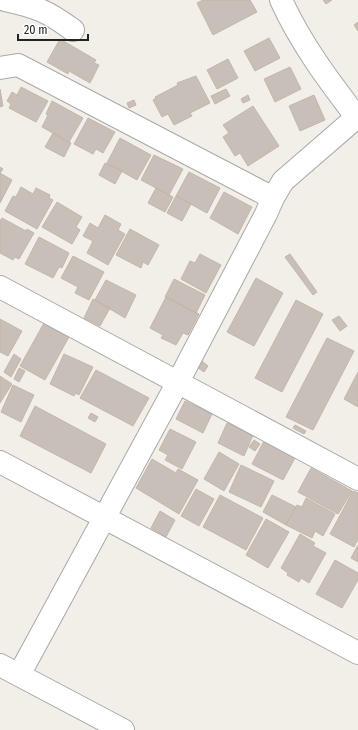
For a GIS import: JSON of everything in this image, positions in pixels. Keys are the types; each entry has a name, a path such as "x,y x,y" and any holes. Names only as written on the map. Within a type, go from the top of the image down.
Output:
{"street":[{"path":"4,0 31,5 49,13 73,30"},
{"path":"19,675 178,382 283,180 358,117 310,54 281,0"},
{"path":"0,68 18,65 273,198"},
{"path":"0,287 358,479"},
{"path":"0,462 358,653"},
{"path":"0,665 122,730"}],"building":[{"path":"203,0 250,0 257,12 213,35 197,3"},
{"path":"323,0 332,0 326,4"},
{"path":"358,22 358,31 354,25"},
{"path":"269,38 280,58 255,71 244,51"},
{"path":"60,39 96,60 94,63 99,65 90,83 69,71 68,74 47,62"},
{"path":"228,59 238,78 217,89 207,70"},
{"path":"290,67 301,89 275,102 264,79"},
{"path":"196,76 210,103 190,113 192,116 174,125 168,114 162,117 153,100 156,98 155,97 178,85 177,83"},
{"path":"21,87 48,101 36,122 9,108 11,104 7,101 12,92 17,95"},
{"path":"0,89 3,106 0,107"},
{"path":"226,89 230,96 215,104 211,96"},
{"path":"248,95 250,100 243,103 241,99"},
{"path":"314,95 325,120 300,131 289,106"},
{"path":"134,100 136,105 129,108 127,103"},
{"path":"52,101 83,118 69,142 42,127 48,115 46,114"},
{"path":"253,106 279,146 248,166 240,153 235,156 223,137 229,133 223,125"},
{"path":"88,118 115,132 103,153 96,149 93,154 74,144"},
{"path":"53,133 71,143 64,157 45,147"},
{"path":"120,138 151,155 137,180 107,163"},
{"path":"154,155 183,169 169,195 141,180"},
{"path":"105,163 122,171 115,184 99,175"},
{"path":"189,172 220,188 207,213 176,196"},
{"path":"0,173 12,180 0,203"},
{"path":"21,187 33,194 36,188 50,195 49,198 53,200 37,229 5,211 13,196 16,197"},
{"path":"156,188 173,197 165,212 148,203"},
{"path":"224,192 252,207 238,234 210,218"},
{"path":"176,196 191,204 182,221 167,213"},
{"path":"57,202 82,217 76,227 80,230 72,244 42,227"},
{"path":"105,215 121,224 118,230 125,234 108,265 87,253 93,241 83,236 90,223 98,228"},
{"path":"2,218 26,231 27,229 34,233 19,259 15,257 13,260 0,253 0,221"},
{"path":"130,229 159,245 148,265 143,262 141,268 116,255"},
{"path":"39,237 69,253 62,268 59,267 53,278 25,264"},
{"path":"200,254 221,265 206,293 181,279 190,261 195,263"},
{"path":"290,254 317,292 313,295 285,257"},
{"path":"73,256 104,272 89,300 75,293 78,287 61,278"},
{"path":"256,278 283,293 254,346 227,332"},
{"path":"174,279 205,295 196,313 165,297"},
{"path":"106,280 136,295 125,318 95,300"},
{"path":"166,297 199,314 188,335 183,333 176,345 161,338 163,335 150,328"},
{"path":"93,299 110,308 100,326 84,318"},
{"path":"296,300 323,314 282,392 255,378"},
{"path":"339,316 347,326 340,331 332,320"},
{"path":"0,319 22,331 8,356 0,352"},
{"path":"44,323 69,337 45,380 20,366"},
{"path":"327,338 354,351 313,430 286,417"},
{"path":"14,354 21,359 11,377 4,372"},
{"path":"64,354 93,367 79,395 76,393 74,396 50,384"},
{"path":"202,361 208,366 204,372 198,368"},
{"path":"19,368 25,371 19,382 14,379"},
{"path":"96,370 149,398 133,426 80,398"},
{"path":"358,372 358,407 344,399"},
{"path":"0,376 12,384 0,403"},
{"path":"13,385 34,395 21,422 1,412"},
{"path":"185,401 212,414 203,433 176,419"},
{"path":"35,406 106,444 91,473 20,436"},
{"path":"91,413 98,417 95,422 88,418"},
{"path":"227,423 253,435 244,456 218,443"},
{"path":"295,425 306,431 304,434 293,428"},
{"path":"170,429 196,442 182,469 165,460 168,455 159,450"},
{"path":"254,440 260,444 255,451 249,447"},
{"path":"264,441 295,458 283,480 252,464"},
{"path":"219,452 239,464 224,491 204,479"},
{"path":"152,459 176,473 178,469 198,480 179,514 136,488"},
{"path":"241,465 274,481 261,507 229,492"},
{"path":"311,468 352,491 338,514 298,492"},
{"path":"196,489 214,499 199,526 181,516"},
{"path":"353,491 358,493 358,539 354,547 330,534"},
{"path":"220,495 263,518 246,550 203,527"},
{"path":"272,495 296,507 286,525 263,512"},
{"path":"306,498 335,514 323,536 315,531 312,538 286,525 297,505 302,507"},
{"path":"160,511 175,520 166,537 151,528"},
{"path":"266,519 289,532 268,568 246,555"},
{"path":"300,534 315,543 313,546 326,553 309,583 301,578 299,582 287,575 288,573 281,568"},
{"path":"358,545 358,562 351,558"},
{"path":"335,560 358,573 358,580 342,608 316,594"}]}
